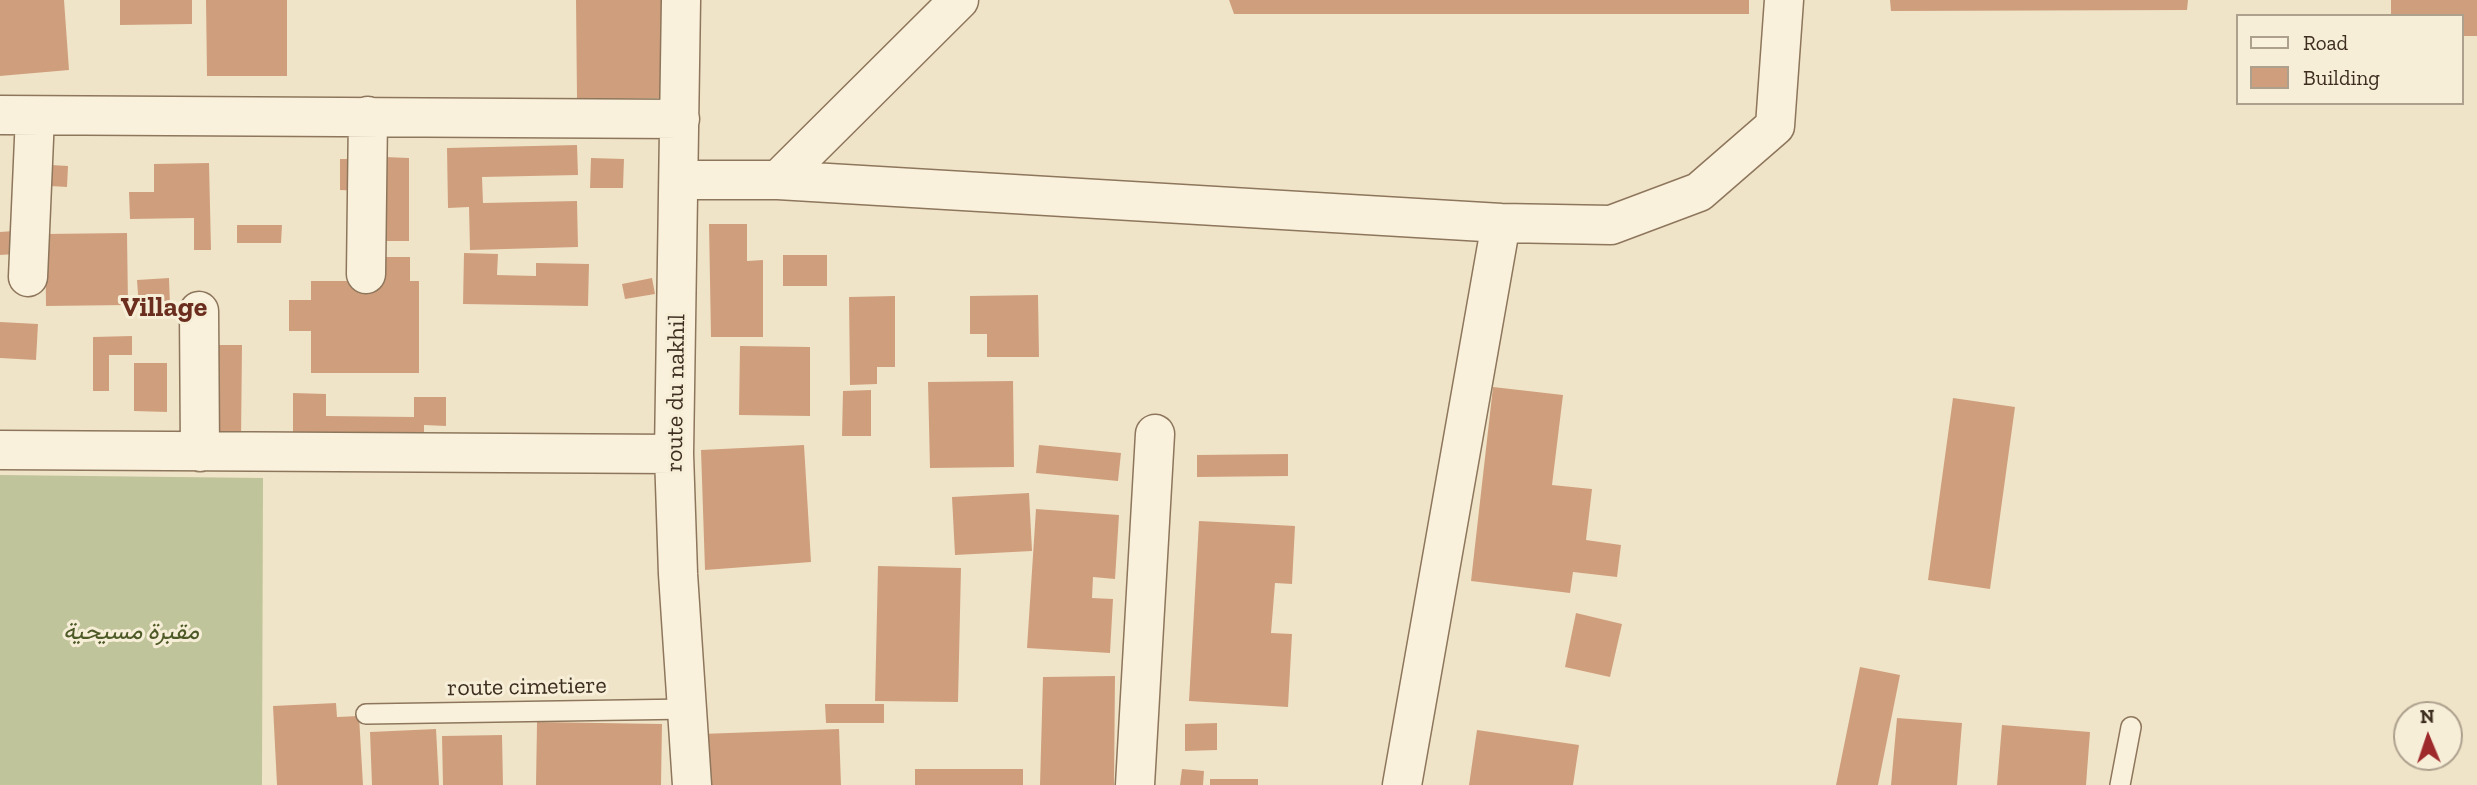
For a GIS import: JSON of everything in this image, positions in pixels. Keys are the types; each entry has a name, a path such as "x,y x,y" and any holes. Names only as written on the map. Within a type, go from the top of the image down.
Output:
{"street":[{"name":"route du nakhil","path":"681,0 674,454 678,574 692,785"},
{"path":"778,180 959,0"},
{"path":"680,180 778,180 1501,223 1611,225 1699,192 1775,126 1784,0"},
{"path":"28,277 18,115 680,119"},
{"path":"366,274 368,116"},
{"path":"1402,785 1501,223"},
{"path":"199,311 200,452"},
{"path":"1135,785 1155,434"},
{"path":"0,450 674,454"}],"lane":[{"name":"route cimetiere","path":"366,714 689,709"},
{"path":"2120,785 2131,727"}],"green space":[{"name":"مقبرة مسيحية","path":"0,475 263,478 262,785 0,785"}],"building":[{"path":"0,0 64,0 69,70 0,76"},
{"path":"120,0 192,0 192,24 120,25"},
{"path":"206,0 287,0 287,76 207,76"},
{"path":"576,0 669,0 669,98 577,99"},
{"path":"1229,0 1749,0 1749,14 1234,14"},
{"path":"1890,0 2188,0 2187,10 1891,11"},
{"path":"2391,0 2477,0 2477,36 2463,36 2463,14 2391,14"},
{"path":"577,145 578,175 482,177 483,203 577,201 578,247 470,250 469,207 448,208 447,148"},
{"path":"385,157 409,158 409,241 385,241"},
{"path":"591,158 624,159 623,188 590,188"},
{"path":"340,159 361,159 361,191 340,190"},
{"path":"209,163 211,250 194,250 194,218 130,219 129,192 154,192 154,164"},
{"path":"51,165 68,166 67,187 50,186"},
{"path":"709,224 747,224 747,261 763,260 763,337 711,337"},
{"path":"237,225 282,225 281,243 237,243"},
{"path":"14,231 15,254 0,255 0,232"},
{"path":"127,233 128,305 46,306 45,234"},
{"path":"464,253 498,254 497,275 536,276 536,263 589,264 588,306 463,304"},
{"path":"783,255 827,255 827,286 783,286"},
{"path":"384,257 410,257 410,281 419,281 419,373 311,373 311,331 289,331 289,300 311,300 311,281 384,281"},
{"path":"169,278 170,306 139,308 137,280"},
{"path":"652,278 655,294 625,299 622,284"},
{"path":"1038,295 1039,357 987,357 987,334 970,334 970,296"},
{"path":"895,296 895,367 877,367 877,384 850,385 849,297"},
{"path":"0,322 38,324 36,360 0,358"},
{"path":"132,336 132,355 109,355 109,391 93,391 93,337"},
{"path":"211,345 242,345 241,441 211,441"},
{"path":"740,346 810,347 810,416 739,415"},
{"path":"134,363 167,363 167,412 134,411"},
{"path":"1013,381 1014,467 930,468 928,382"},
{"path":"1493,387 1563,395 1552,485 1592,489 1586,540 1621,545 1617,577 1573,572 1570,593 1471,581"},
{"path":"871,390 871,436 842,436 843,391"},
{"path":"293,393 326,394 326,416 414,417 414,397 446,397 446,426 424,425 424,447 293,438"},
{"path":"1953,398 2015,407 1990,589 1928,580"},
{"path":"804,445 811,562 705,570 701,450"},
{"path":"1039,445 1121,453 1118,481 1036,473"},
{"path":"1288,454 1288,476 1197,477 1197,455"},
{"path":"1029,493 1032,551 955,555 952,497"},
{"path":"1036,509 1119,515 1115,579 1093,577 1092,598 1113,599 1110,653 1027,648"},
{"path":"1199,521 1295,526 1292,584 1275,583 1271,633 1292,634 1288,707 1189,701"},
{"path":"878,566 961,568 958,702 875,701"},
{"path":"1576,613 1622,624 1610,677 1565,667"},
{"path":"1860,667 1900,675 1878,785 1836,785"},
{"path":"1115,676 1114,785 1040,785 1043,677"},
{"path":"336,703 337,717 359,716 363,785 277,785 273,706"},
{"path":"825,704 884,704 884,723 826,723"},
{"path":"1897,718 1962,723 1957,785 1891,785"},
{"path":"537,722 662,724 661,785 536,785"},
{"path":"1217,723 1217,750 1185,751 1185,724"},
{"path":"2002,725 2090,732 2086,785 1997,785"},
{"path":"436,729 439,785 372,785 370,732"},
{"path":"839,729 841,785 702,785 701,734"},
{"path":"1477,730 1579,745 1573,785 1469,785"},
{"path":"502,735 503,785 443,785 442,736"},
{"path":"915,769 1023,769 1023,785 915,785"},
{"path":"1182,769 1204,771 1203,785 1180,785"},
{"path":"1210,779 1258,779 1258,785 1210,785"}],"district":[{"name":"Village","path":"164,308"}]}
